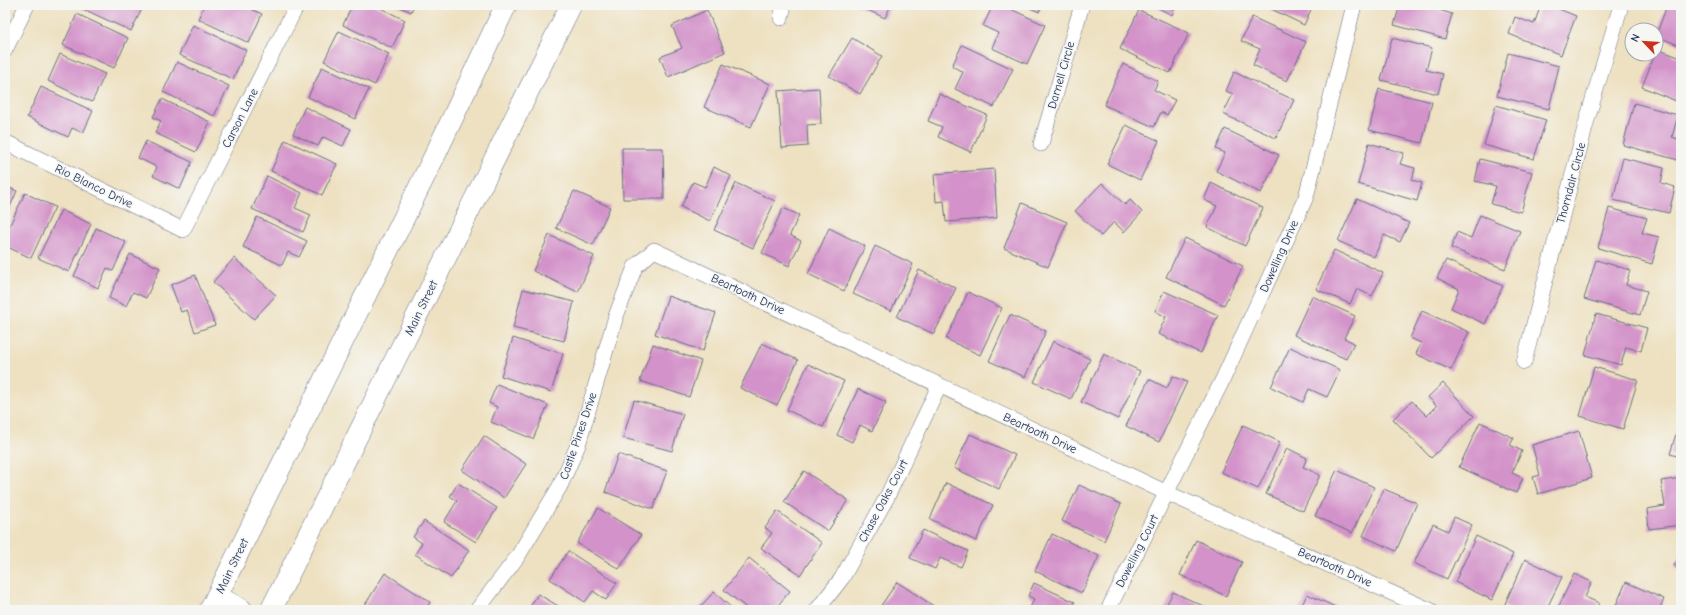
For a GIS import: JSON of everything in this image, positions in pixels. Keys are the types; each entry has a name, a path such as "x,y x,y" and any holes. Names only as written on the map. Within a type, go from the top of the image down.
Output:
{"main road":[{"name":"Main Street","path":"214,603 436,153 506,5"},
{"name":"Main Street","path":"271,610 571,5"},
{"path":"214,603 242,610"}],"street":[{"path":"5,50 27,5"},
{"name":"Carson Lane","path":"183,230 297,5"},
{"name":"Darnell Circle","path":"1041,144 1082,5"},
{"name":"Dowelling Drive","path":"1167,493 1223,380 1306,197 1354,5"},
{"name":"Thorndalr Circle","path":"1524,362 1587,120 1621,5"},
{"name":"Rio Blanco Drive","path":"5,142 183,230"},
{"name":"Beartooth Drive","path":"654,250 760,299 939,386 1399,604 1430,610"},
{"name":"Castle Pines Drive","path":"477,610 518,556 560,486 578,445 616,316 635,267 654,250"},
{"name":"Chase Oaks Court","path":"817,610 842,578 896,480 939,386"},
{"name":"Dowelling Court","path":"1108,610 1167,493"}],"building":[{"path":"82,5 144,5 131,31 81,8"},
{"path":"204,5 242,5 262,14 249,43 198,19"},
{"path":"352,5 374,5 405,20 392,48 343,25"},
{"path":"396,5 414,5 411,12"},
{"path":"856,5 891,5 885,18"},
{"path":"993,5 1002,5 1045,25 1027,64 992,48 998,33 983,26"},
{"path":"1023,5 1042,5 1039,12"},
{"path":"1152,5 1176,5 1172,15"},
{"path":"1263,5 1313,5 1304,25"},
{"path":"1400,5 1437,5 1436,9 1452,14 1445,39 1394,25"},
{"path":"1541,5 1549,5 1576,16 1561,55 1509,34 1515,17 1534,24"},
{"path":"1667,5 1681,5 1681,46 1664,39 1664,22 1661,22"},
{"path":"707,10 725,52 668,77 660,57 682,48 672,26"},
{"path":"1139,10 1189,33 1170,73 1120,49"},
{"path":"77,14 128,38 114,68 63,45"},
{"path":"1252,17 1306,42 1287,81 1253,65 1260,49 1241,41"},
{"path":"193,25 246,50 233,79 179,55"},
{"path":"339,31 389,54 375,85 324,61"},
{"path":"852,38 882,56 860,94 829,76"},
{"path":"1392,38 1432,48 1426,70 1443,74 1438,94 1381,80"},
{"path":"962,45 1013,69 994,107 955,89 963,72 952,66"},
{"path":"1664,52 1681,58 1681,103 1642,87 1652,62 1664,62"},
{"path":"1508,53 1559,66 1549,109 1497,96"},
{"path":"60,54 105,74 92,102 48,81"},
{"path":"177,62 229,86 214,116 163,92"},
{"path":"723,64 770,84 751,127 704,107"},
{"path":"1123,64 1158,81 1154,90 1175,100 1167,115 1161,112 1154,127 1104,105"},
{"path":"322,67 369,89 355,119 308,97"},
{"path":"1234,72 1294,100 1276,138 1223,114 1233,94 1226,91"},
{"path":"41,87 93,111 83,133 72,128 68,137 27,117"},
{"path":"819,88 821,124 807,125 808,146 782,148 778,91"},
{"path":"1379,89 1432,102 1422,143 1369,130"},
{"path":"939,94 987,115 971,152 938,137 942,127 928,121"},
{"path":"162,99 210,122 196,152 155,133 161,121 153,117"},
{"path":"1634,103 1678,115 1672,137 1681,140 1678,160 1623,145"},
{"path":"1496,105 1546,120 1534,159 1484,145"},
{"path":"305,107 351,129 343,146 323,137 318,146 293,134"},
{"path":"1126,125 1159,141 1140,180 1107,164"},
{"path":"1225,129 1279,155 1261,193 1216,171 1225,153 1216,149"},
{"path":"285,140 337,164 322,195 271,171"},
{"path":"146,141 192,162 180,189 153,176 157,167 138,158"},
{"path":"1369,143 1404,153 1400,164 1415,168 1412,180 1422,183 1417,201 1358,184"},
{"path":"622,148 663,148 664,199 623,199"},
{"path":"1623,158 1664,168 1661,183 1675,187 1669,213 1613,200"},
{"path":"1480,159 1532,172 1521,212 1491,204 1496,186 1475,181"},
{"path":"714,167 731,176 710,221 681,207 693,182 705,187"},
{"path":"994,169 997,218 946,222 944,201 936,202 934,174"},
{"path":"267,176 302,193 295,208 311,215 303,232 252,209"},
{"path":"736,183 775,201 753,248 714,230"},
{"path":"1102,183 1125,205 1130,200 1142,212 1124,232 1114,222 1101,236 1075,211"},
{"path":"1211,183 1263,208 1245,246 1207,227 1217,206 1204,200"},
{"path":"5,186 17,191 5,218"},
{"path":"574,191 610,207 593,245 556,228"},
{"path":"25,193 55,207 31,258 5,246 5,235"},
{"path":"1357,199 1409,223 1400,242 1384,235 1374,257 1338,241"},
{"path":"1022,203 1067,222 1048,267 1004,248"},
{"path":"783,208 799,215 790,235 801,241 789,266 762,253"},
{"path":"1609,208 1647,218 1642,233 1659,237 1652,264 1598,248"},
{"path":"61,210 91,224 69,272 38,258"},
{"path":"1480,215 1520,231 1505,269 1451,248 1457,232 1471,238"},
{"path":"257,217 307,241 299,257 288,252 282,265 243,247"},
{"path":"96,228 126,242 113,271 107,268 98,288 74,276"},
{"path":"829,228 865,246 844,291 808,274"},
{"path":"549,235 594,256 578,292 533,271"},
{"path":"1185,238 1243,266 1224,305 1166,277"},
{"path":"875,246 913,264 891,311 853,294"},
{"path":"1334,250 1383,273 1372,296 1357,289 1350,304 1316,289"},
{"path":"130,254 160,268 146,298 133,292 126,306 109,298"},
{"path":"234,258 276,295 254,319 213,282"},
{"path":"1446,260 1503,286 1485,324 1451,308 1459,289 1437,278"},
{"path":"1596,260 1630,270 1626,285 1647,291 1640,315 1584,299"},
{"path":"919,270 956,288 934,334 897,317"},
{"path":"195,275 215,325 195,332 187,310 181,312 171,285"},
{"path":"523,289 574,302 564,341 513,328"},
{"path":"1164,291 1218,315 1201,353 1158,334 1166,317 1155,311"},
{"path":"968,292 1002,308 980,355 946,339"},
{"path":"668,296 716,313 703,351 655,334"},
{"path":"1312,296 1355,316 1344,338 1354,343 1346,359 1294,335"},
{"path":"1422,311 1469,332 1451,370 1416,354 1421,343 1410,338"},
{"path":"1596,314 1647,328 1641,351 1626,347 1621,365 1585,355"},
{"path":"1010,315 1046,331 1025,377 989,361"},
{"path":"513,338 563,354 551,392 501,376"},
{"path":"1053,341 1090,359 1071,399 1034,382"},
{"path":"762,343 798,360 777,405 740,388"},
{"path":"653,344 701,361 689,397 640,381"},
{"path":"1290,347 1340,370 1327,397 1309,389 1303,402 1271,387"},
{"path":"1104,354 1140,371 1118,419 1081,402"},
{"path":"808,364 844,381 823,427 787,410"},
{"path":"1594,367 1638,380 1623,429 1580,416"},
{"path":"1173,376 1187,382 1159,442 1126,426 1149,379 1167,388"},
{"path":"1443,383 1474,416 1431,458 1393,419 1412,401 1427,416 1437,406 1428,397"},
{"path":"497,384 548,405 533,439 491,422 497,407 489,403"},
{"path":"858,389 886,402 872,431 860,425 852,442 837,435"},
{"path":"634,400 683,414 672,451 623,438"},
{"path":"1681,417 1681,457 1670,454"},
{"path":"1480,422 1514,438 1510,445 1522,451 1512,473 1523,478 1516,493 1459,467"},
{"path":"1243,425 1280,442 1258,489 1221,472"},
{"path":"1579,431 1592,478 1538,494 1533,477 1540,475 1532,445"},
{"path":"970,434 1015,455 999,489 954,468"},
{"path":"484,436 526,464 504,498 462,470"},
{"path":"1287,448 1307,458 1303,467 1320,475 1303,511 1266,494"},
{"path":"618,454 667,471 653,509 605,492"},
{"path":"1337,470 1374,487 1352,533 1315,516"},
{"path":"804,471 848,500 828,531 784,502"},
{"path":"1681,478 1681,525 1649,529 1647,509 1665,506 1661,481"},
{"path":"458,483 497,508 476,542 444,522 457,501 450,496"},
{"path":"946,483 993,505 976,541 930,519"},
{"path":"1079,485 1121,504 1104,541 1062,521"},
{"path":"1384,489 1417,503 1396,551 1363,536"},
{"path":"598,508 641,535 619,569 577,543"},
{"path":"777,511 822,543 800,575 761,548 772,533 765,528"},
{"path":"1454,517 1472,525 1447,579 1414,563 1433,524 1448,531"},
{"path":"424,521 469,550 451,578 415,554 422,543 413,537"},
{"path":"923,530 968,551 961,567 940,558 935,569 910,558"},
{"path":"1052,534 1099,556 1082,593 1035,571"},
{"path":"1476,536 1513,554 1492,600 1455,582"},
{"path":"1196,540 1242,562 1226,596 1180,575"},
{"path":"568,551 617,583 606,600 593,591 585,602 550,579"},
{"path":"1681,556 1681,571 1674,565"},
{"path":"749,558 790,591 774,610 749,610 724,590"},
{"path":"1525,559 1562,577 1546,610 1512,610 1504,606"},
{"path":"385,573 430,602 426,610 367,610 363,608"},
{"path":"1574,574 1592,582 1585,597 1599,603 1596,610 1557,610"},
{"path":"897,582 938,609 878,610"},
{"path":"1626,582 1664,599 1659,610 1614,610"},
{"path":"1034,583 1075,602 1071,610 1029,610 1034,599 1028,596"},
{"path":"714,592 734,610 697,610"},
{"path":"1173,592 1212,610 1164,610"},
{"path":"538,594 565,610 528,610"},
{"path":"1307,594 1342,610 1300,610"}]}
